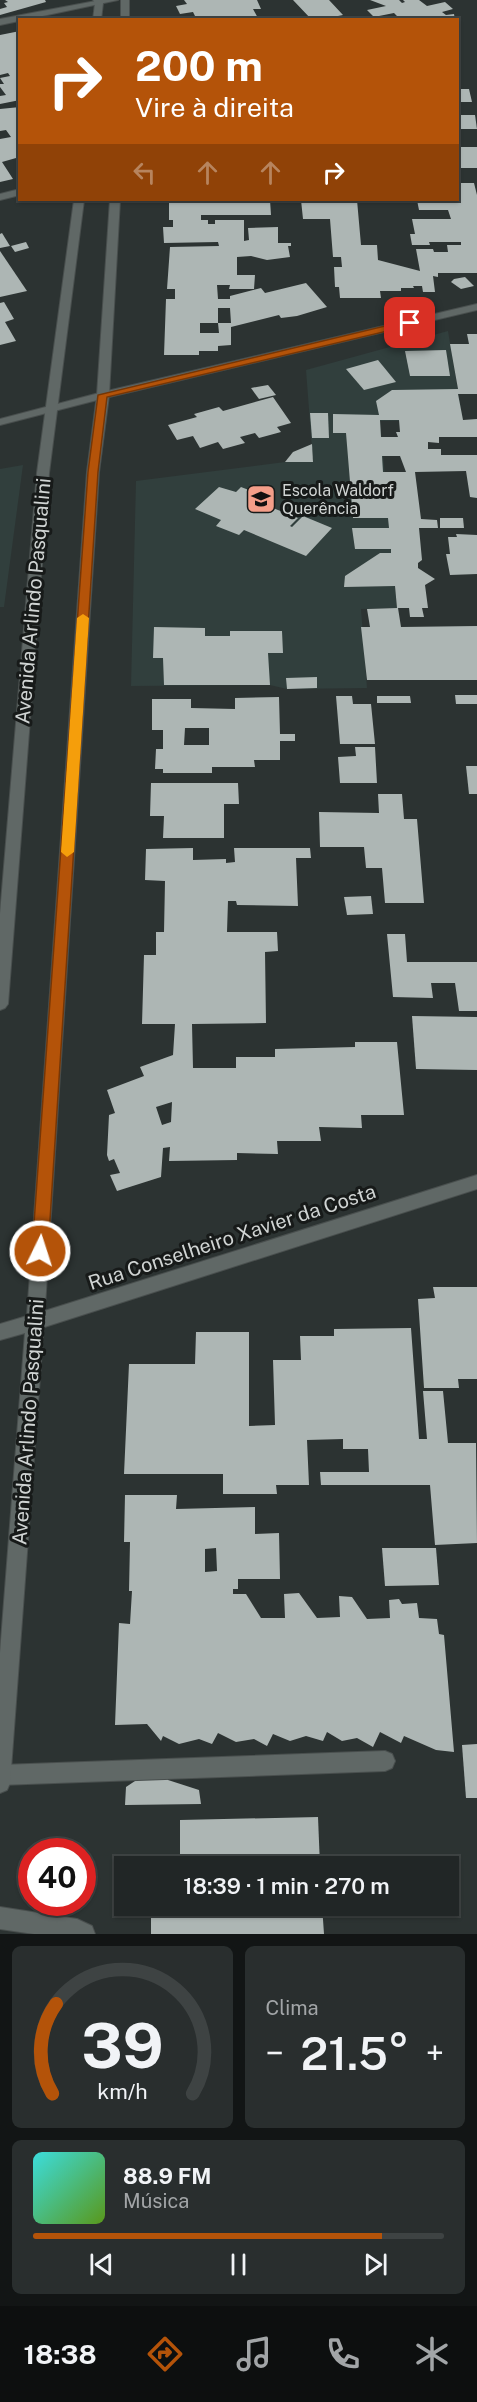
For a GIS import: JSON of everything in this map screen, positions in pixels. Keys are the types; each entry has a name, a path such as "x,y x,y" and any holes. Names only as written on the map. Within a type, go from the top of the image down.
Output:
{"street":[{"path":"20,18 114,0"},
{"path":"125,0 125,18"},
{"path":"97,18 98,2"},
{"path":"0,22 18,18"},
{"path":"0,196 18,192"},
{"name":"Avenida Arlindo Pasqualini","path":"0,1004 43,473 79,201"},
{"name":"Avenida Arlindo Pasqualini","path":"0,1779 35,1322 93,472 103,395 115,201"},
{"path":"0,422 103,395 477,307"},
{"name":"Rua Conselheiro Xavier da Costa","path":"0,1332 477,1182"},
{"path":"0,1779 385,1761"},
{"path":"0,1918 77,1930 84,1934"}],"shaded area":[{"name":"Escola Waldorf Querência","path":"448,331 463,420 380,421 397,608 361,609 367,688 287,689 270,685 131,686 136,481 285,462 313,462 306,370"},
{"path":"23,465 4,607 0,607 0,469"}],"building":[{"path":"5,0 45,0 46,2 0,15 0,9 7,7 4,3 8,2"},
{"path":"184,0 257,0 261,9 253,9 258,18 183,18 195,16 193,12 180,14 176,6 187,4"},
{"path":"293,0 329,0 343,15 328,18 310,18"},
{"path":"370,0 399,0 402,3 405,2 403,0 419,0 427,6 445,2 453,9 442,12 446,15 454,14 455,18 399,18 394,13 374,17 367,10 386,6"},
{"path":"18,31 18,100 0,104 0,96 6,95 0,87 0,84 4,84 0,78 10,76 8,73 0,75 0,35"},
{"path":"459,89 469,89 472,102 459,102"},
{"path":"18,107 18,159 2,162 13,179 0,182 0,139 11,137 6,130 0,131 0,109"},
{"path":"459,115 475,115 477,129 459,129"},
{"path":"459,147 477,147 477,168 459,168"},
{"path":"459,183 474,183 477,195 477,273 438,273 438,277 433,276 435,292 423,292 422,286 413,286 414,288 401,288 401,291 380,291 381,298 340,298 339,287 335,287 334,267 342,267 341,257 333,257 330,219 303,219 301,201 357,201 361,245 377,245 378,260 420,271 416,249 448,252 447,245 461,245 461,242 429,242 430,245 412,245 410,234 415,234 412,219 451,219 448,210 419,210 417,201 459,201"},
{"path":"169,201 270,201 271,215 201,215 201,220 208,220 208,224 215,224 215,220 244,220 244,241 249,240 248,228 278,227 278,243 291,243 291,246 288,246 290,257 267,260 251,256 237,257 237,275 255,275 254,289 229,289 230,285 217,285 218,299 230,299 230,296 261,288 265,293 306,283 327,307 297,316 281,318 279,315 231,327 231,345 218,346 218,351 199,351 199,355 164,355 166,299 175,299 175,289 167,289 170,247 219,246 218,242 164,243 163,227 173,227 173,220 169,220","holes":["218,308 230,308 231,323 218,323","200,323 218,323 219,333 200,333"]},
{"path":"2,233 10,246 0,248 0,234"},
{"path":"26,242 29,248 15,252 11,246"},
{"path":"0,251 27,291 0,297"},
{"path":"465,277 474,286 461,289 451,282 454,279"},
{"path":"4,302 14,319 5,322 16,341 0,345 0,303"},
{"path":"467,334 477,334 477,394 458,394 463,420 477,419 477,437 439,437 439,443 428,442 428,449 441,449 441,455 477,455 477,498 470,497 466,471 415,472 421,519 437,520 438,528 419,528 422,560 418,563 418,568 435,579 425,585 428,608 422,608 424,617 410,617 409,608 398,608 401,627 477,626 477,680 367,680 361,627 370,627 367,609 397,608 395,586 344,587 345,576 380,553 391,553 391,549 355,549 352,528 389,528 388,518 353,518 346,433 333,433 333,414 379,415 376,401 392,390 458,389 450,344 469,344","holes":["380,420 399,420 400,432 396,432 398,437 381,437","382,456 400,456 406,472 383,472"]},
{"path":"446,350 450,376 410,376 405,351"},
{"path":"378,360 396,382 364,390 346,369"},
{"path":"268,385 276,395 259,399 251,388"},
{"path":"273,397 291,423 277,427 281,432 259,438 255,433 240,437 245,443 223,449 218,442 200,448 193,436 177,440 168,425 197,417 194,414 219,407 223,411"},
{"path":"310,413 328,413 329,438 312,438"},
{"path":"312,444 313,462 285,462 293,452"},
{"path":"219,487 236,492 241,487 257,493 256,495 272,502 268,506 298,518 290,526 292,527 303,516 332,528 306,556 244,530 239,535 216,526 221,520 195,509"},
{"path":"440,518 463,518 464,528 440,528"},
{"path":"456,534 477,535 477,574 450,575 446,554 450,554 448,537 457,537"},
{"path":"154,627 205,628 205,636 230,636 230,631 282,631 283,653 268,653 270,685 164,685 163,658 153,658"},
{"path":"317,677 317,688 287,689 286,678"},
{"path":"455,695 477,695 477,704 456,704"},
{"path":"336,696 352,696 353,704 371,704 375,744 340,744"},
{"path":"377,696 410,696 411,703 377,703"},
{"path":"279,697 280,734 295,734 295,741 280,741 280,760 254,760 255,767 212,767 212,773 163,773 163,769 155,769 156,749 163,749 163,730 152,730 152,699 191,699 191,708 235,709 235,698","holes":["185,728 209,728 209,745 184,745"]},
{"path":"355,747 375,747 377,783 340,783 338,757 356,756"},
{"path":"466,766 477,766 477,794 469,794"},
{"path":"151,783 238,783 239,804 224,804 224,838 163,838 164,816 150,816"},
{"path":"378,794 402,794 404,819 417,819 424,903 385,903 382,868 366,868 364,847 320,847 319,812 379,813"},
{"path":"193,848 193,860 226,859 226,863 235,862 234,848 310,848 311,858 296,858 298,906 237,905 236,901 228,901 227,932 277,932 278,951 265,952 266,1023 192,1024 193,1068 236,1068 236,1057 275,1057 275,1049 355,1047 355,1042 397,1042 404,1115 361,1115 362,1128 319,1127 321,1141 277,1141 278,1154 237,1153 237,1160 169,1161 170,1147 163,1148 161,1177 117,1191 110,1175 120,1173 114,1159 109,1161 107,1155 109,1115 115,1113 107,1090 144,1076 140,1067 173,1055 175,1024 142,1024 144,955 156,955 156,932 164,932 165,881 145,880 146,849","holes":["172,1102 171,1122 162,1125 156,1107"]},
{"path":"371,896 373,914 347,915 344,897"},
{"path":"387,934 405,934 407,962 477,962 477,1011 459,1011 455,983 431,983 433,998 393,997"},
{"path":"412,1016 477,1017 477,1070 416,1069"},
{"path":"433,1287 477,1287 477,1379 458,1379 459,1388 424,1388 418,1299 435,1298"},
{"path":"411,1328 419,1439 427,1439 423,1391 443,1391 448,1443 476,1443 477,1543 435,1545 430,1485 321,1485 320,1472 369,1472 368,1449 343,1449 343,1439 307,1440 309,1485 276,1485 277,1494 223,1494 223,1474 124,1474 129,1364 195,1364 196,1332 249,1332 249,1426 275,1425 273,1360 301,1360 300,1336 334,1336 334,1329"},
{"path":"125,1495 177,1495 176,1509 255,1507 255,1534 279,1533 280,1579 238,1579 238,1589 233,1589 233,1594 246,1594 261,1618 285,1618 284,1594 299,1593 317,1618 340,1617 339,1596 352,1597 367,1619 390,1618 389,1600 399,1599 402,1604 417,1603 419,1618 437,1619 439,1634 444,1635 454,1752 436,1750 404,1736 401,1743 380,1732 373,1747 357,1738 342,1741 327,1732 323,1741 306,1736 290,1741 273,1734 267,1746 254,1739 236,1742 218,1733 212,1744 199,1739 179,1744 163,1736 161,1741 147,1724 115,1725 119,1623 130,1624 132,1591 129,1591 130,1542 124,1542","holes":["216,1548 217,1571 205,1572 205,1549"]},
{"path":"382,1548 436,1548 439,1585 385,1586"},
{"path":"477,1744 477,1798 466,1798 462,1745"},
{"path":"165,1772 168,1780 199,1790 201,1804 125,1805 126,1787 138,1779"},
{"path":"318,1817 320,1856 180,1856 180,1820"},
{"path":"151,1916 323,1916 324,1934 151,1934"}],"slow traffic":[{"path":"67,852 83,618"}],"place":[{"name":"Escola Waldorf Querência","path":"261,499"}],"route":[{"path":"40,1251 93,472 103,395 410,323"}]}
